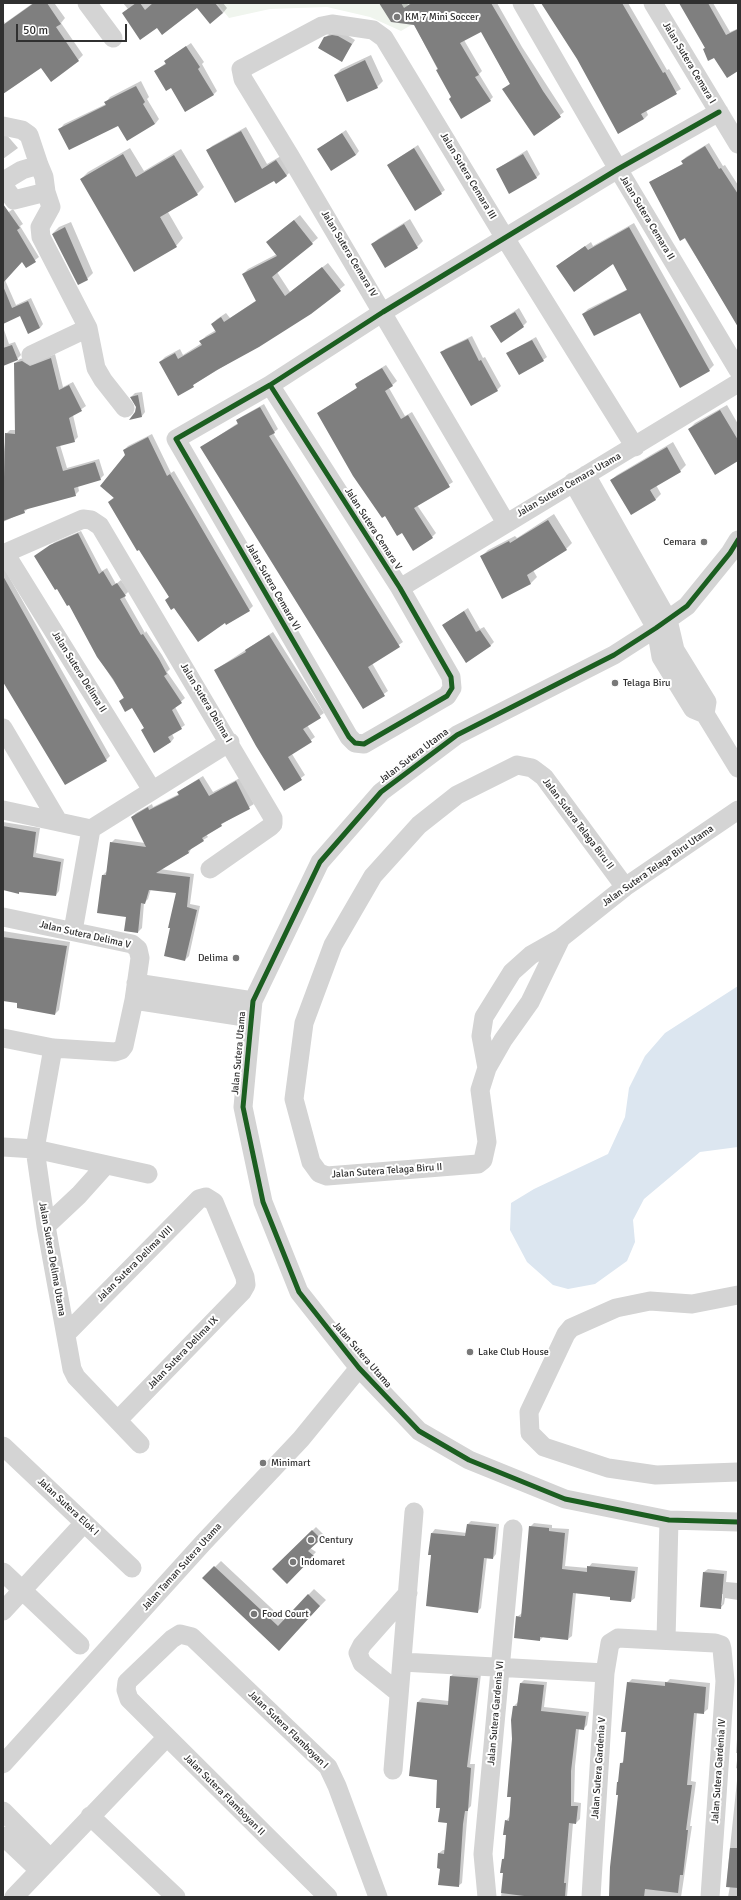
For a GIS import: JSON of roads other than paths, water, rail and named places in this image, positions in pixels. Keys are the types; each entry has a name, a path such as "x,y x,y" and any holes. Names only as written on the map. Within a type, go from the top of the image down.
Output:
{"street":[{"path":"87,3 113,38"},
{"name":"Jalan Sutera Cemara II","path":"522,3 618,169 738,370"},
{"name":"Jalan Sutera Cemara I","path":"653,3 738,144"},
{"name":"Jalan Sutera Cemara III","path":"241,69 322,26 332,24 373,30 384,38 505,238 635,447"},
{"name":"Jalan Sutera Cemara IV","path":"241,69 243,79 383,312 506,523"},
{"path":"270,385 383,312 618,169 719,112"},
{"path":"3,126 26,132 29,135 51,207 40,227 41,237 88,328 96,368 103,380 125,408"},
{"path":"39,165 22,170 7,179 5,188 14,200 46,192"},
{"path":"31,355 88,328"},
{"name":"Jalan Sutera Cemara Utama","path":"400,588 506,523 635,447 738,383"},
{"name":"Jalan Sutera Cemara VI","path":"270,385 176,439 349,737 355,743 364,744 415,714"},
{"name":"Jalan Sutera Cemara V","path":"270,385 400,588 451,677 452,688 447,696 415,714"},
{"path":"580,479 662,624 668,654 694,709 705,714 738,768"},
{"name":"Jalan Sutera Delima I","path":"4,553 83,519 91,520 100,526 230,742 273,818 273,824 210,869"},
{"name":"Jalan Sutera Utama","path":"738,540 730,553 687,606 662,624 614,655 457,735 380,792 320,862 252,1009 243,1107 263,1202 298,1292 359,1368 419,1431 469,1460 565,1499 675,1520 738,1522"},
{"name":"Jalan Sutera Delima II","path":"4,553 152,790"},
{"path":"3,728 58,821"},
{"path":"3,810 91,829 230,742"},
{"name":"Jalan Sutera Telaga Biru II","path":"478,1164 327,1176 319,1173 311,1162 294,1099 304,1023 333,945 373,876 419,825 457,795 517,765 532,768 544,778 625,887"},
{"name":"Jalan Sutera Telaga Biru Utama","path":"487,1068 481,1036 484,1017 512,972 531,955 561,938 625,887 738,810"},
{"path":"73,931 91,829"},
{"name":"Jalan Sutera Delima V","path":"3,917 132,944 138,949 140,958 135,992 124,1046 121,1050 115,1052 53,1048"},
{"name":"Jalan Sutera Telaga Biru Utama","path":"478,1164 484,1160 487,1142 480,1090 487,1068 503,1040 530,1002 561,938"},
{"path":"135,992 252,1009"},
{"path":"3,1038 53,1048"},
{"name":"Jalan Sutera Delima Utama","path":"53,1048 36,1149 46,1226 72,1369 76,1377 140,1444"},
{"path":"3,1147 36,1149 105,1166 148,1174"},
{"path":"46,1226 79,1195 105,1166"},
{"name":"Jalan Sutera Delima VIII","path":"66,1334 199,1199 206,1197 214,1202 244,1276 246,1285"},
{"name":"Jalan Sutera Delima IX","path":"118,1420 242,1292 246,1285"},
{"path":"738,1295 692,1304 650,1301 643,1302 616,1308 571,1328 566,1334 529,1412 530,1433 544,1447 608,1468 656,1475 738,1472"},
{"name":"Jalan Taman Sutera Utama","path":"3,1764 203,1543 301,1439 359,1368"},
{"name":"Jalan Sutera Elok I","path":"3,1446 132,1568"},
{"path":"393,1770 411,1564 414,1512"},
{"path":"672,1640 675,1520"},
{"path":"3,1611 84,1523"},
{"name":"Jalan Sutera Gardenia VI","path":"487,1897 483,1854 513,1529"},
{"path":"3,1572 80,1645"},
{"path":"399,1693 362,1663 358,1654 362,1644 408,1592"},
{"name":"Jalan Sutera Flamboyan I","path":"126,1690 127,1682 172,1639 180,1634 192,1637 328,1767 337,1786 378,1897"},
{"name":"Jalan Sutera Gardenia V","path":"591,1897 605,1673 610,1643 618,1638 672,1640"},
{"name":"Jalan Sutera Gardenia IV","path":"672,1640 716,1643 721,1646 732,1682 710,1897"},
{"path":"402,1662 500,1666 605,1673"},
{"name":"Jalan Sutera Flamboyan II","path":"126,1690 129,1699 166,1738 328,1897"},
{"path":"14,1897 166,1738"},
{"path":"3,1811 44,1864"},
{"path":"90,1816 176,1897"},
{"path":"3,1836 44,1864"}],"place":[{"name":"KM 7 Mini Soccer","path":"397,17"},
{"name":"Cemara","path":"704,542"},
{"name":"Telaga Biru","path":"615,683"},
{"name":"Delima","path":"236,958"},
{"name":"Lake Club House","path":"470,1352"},
{"name":"Minimart","path":"263,1463"},
{"name":"Century","path":"311,1540"},
{"name":"Indomaret","path":"293,1562"},
{"name":"Food Court","path":"254,1614"}]}
